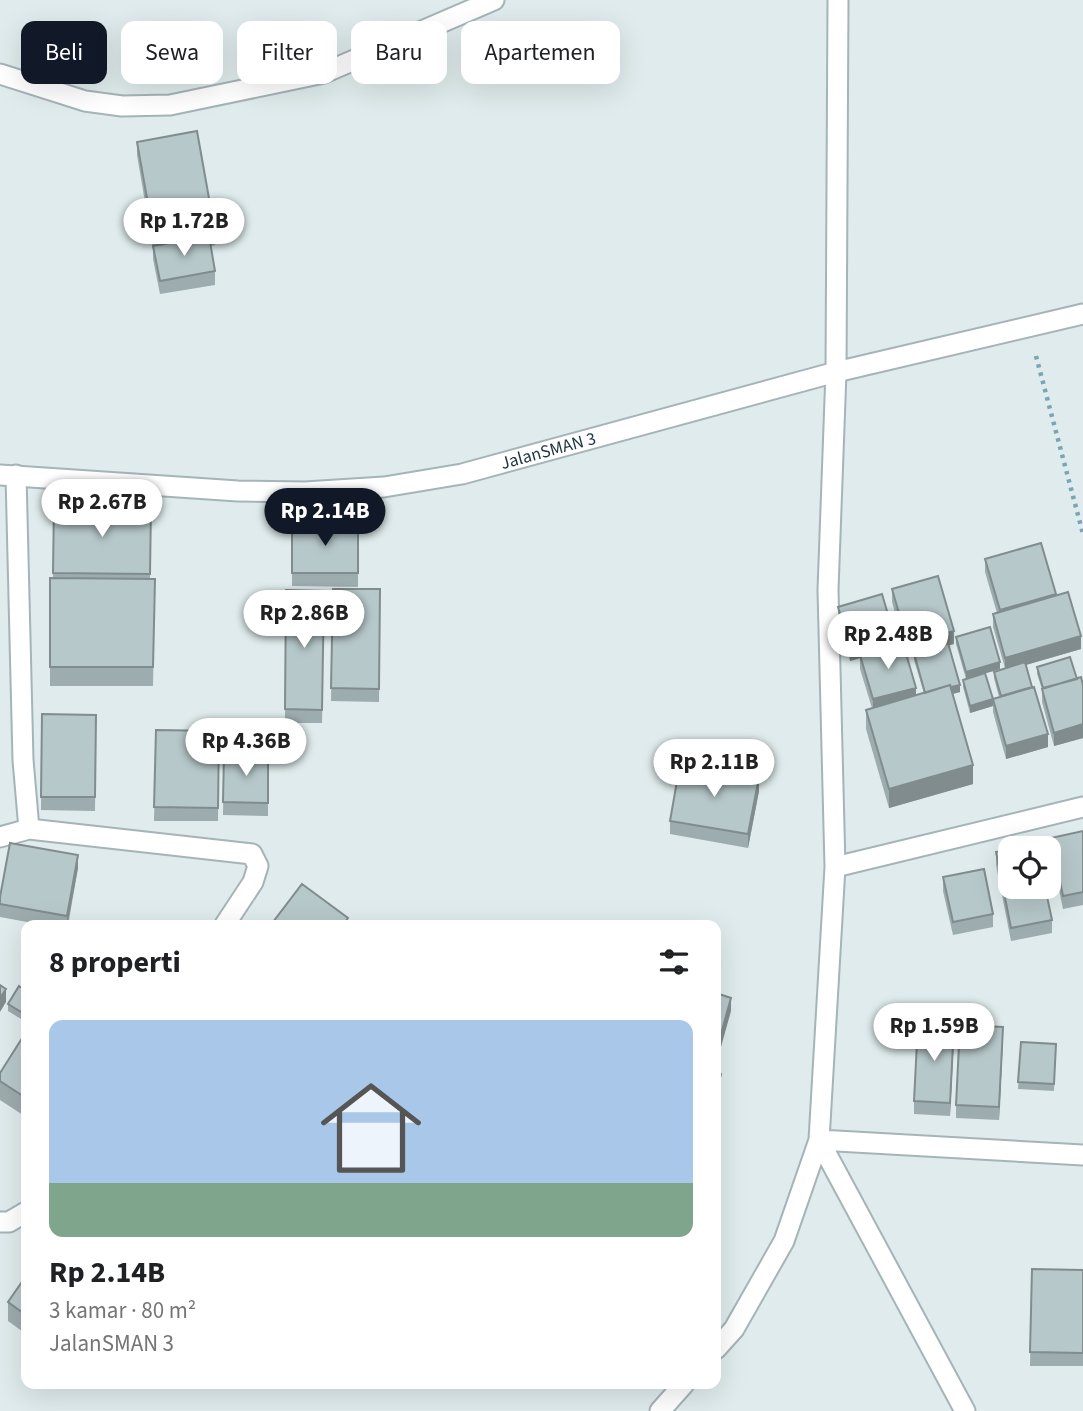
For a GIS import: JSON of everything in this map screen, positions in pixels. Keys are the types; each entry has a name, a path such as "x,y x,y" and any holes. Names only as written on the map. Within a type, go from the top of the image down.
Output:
{"street":[{"path":"0,74 85,102 122,106 170,105 324,73 494,0"},
{"path":"721,1343 734,1329 784,1241 819,1140 835,867 828,590 836,372 838,0"},
{"name":"JalanSMAN 3","path":"8,475 238,491 304,492 384,487 462,474 836,372 1030,329 1083,314"},
{"path":"8,475 29,829"},
{"path":"835,867 1083,807"},
{"path":"0,837 29,829 252,854 258,866 253,882 228,920"},
{"path":"819,1140 1083,1155"},
{"path":"819,1140 965,1411"},
{"path":"0,1222 9,1222 21,1215"},
{"path":"660,1411 680,1389"}],"path":[{"path":"1030,329 1083,534"}],"building":[{"path":"197,131 215,232 155,243 137,142"},
{"path":"209,236 215,271 160,281 153,246"},
{"path":"54,504 151,505 150,574 53,573"},
{"path":"292,523 358,524 358,573 292,573"},
{"path":"1041,543 1056,594 1000,610 985,559"},
{"path":"938,576 954,631 908,644 892,589"},
{"path":"50,578 155,579 153,667 50,667"},
{"path":"333,589 380,589 379,689 331,688"},
{"path":"286,590 324,591 322,710 285,709"},
{"path":"1068,592 1081,636 1005,658 993,614"},
{"path":"882,594 894,635 850,647 838,607"},
{"path":"990,627 1000,662 966,672 956,637"},
{"path":"903,643 916,688 873,699 860,655"},
{"path":"948,643 960,685 950,685 925,693 914,653"},
{"path":"1070,657 1077,679 1043,688 1037,667"},
{"path":"1025,662 1032,687 1001,696 994,672"},
{"path":"985,673 993,699 970,706 963,680"},
{"path":"1081,677 1083,724 1054,733 1042,689"},
{"path":"950,685 973,765 889,789 866,710"},
{"path":"1034,687 1048,734 1006,746 993,699"},
{"path":"42,714 96,715 95,797 41,797"},
{"path":"156,730 219,731 218,808 154,807"},
{"path":"224,752 268,753 268,803 223,802"},
{"path":"680,764 759,777 748,834 670,821"},
{"path":"1083,831 1083,892 1063,896 1060,836"},
{"path":"10,843 78,855 67,916 0,904"},
{"path":"984,869 993,914 953,922 943,877"},
{"path":"302,884 348,918 346,920 275,920"},
{"path":"1005,899 1048,899 1052,920 1011,928"},
{"path":"0,985 6,989 0,998"},
{"path":"19,986 21,1012 8,1004"},
{"path":"721,995 731,998 721,1034"},
{"path":"918,1022 954,1024 950,1103 914,1101"},
{"path":"960,1025 1003,1027 999,1107 956,1105"},
{"path":"21,1040 21,1095 0,1081 0,1073"},
{"path":"1021,1042 1056,1044 1054,1084 1018,1082"},
{"path":"1032,1269 1083,1270 1083,1353 1030,1352"},
{"path":"21,1283 21,1311 8,1302"}]}
